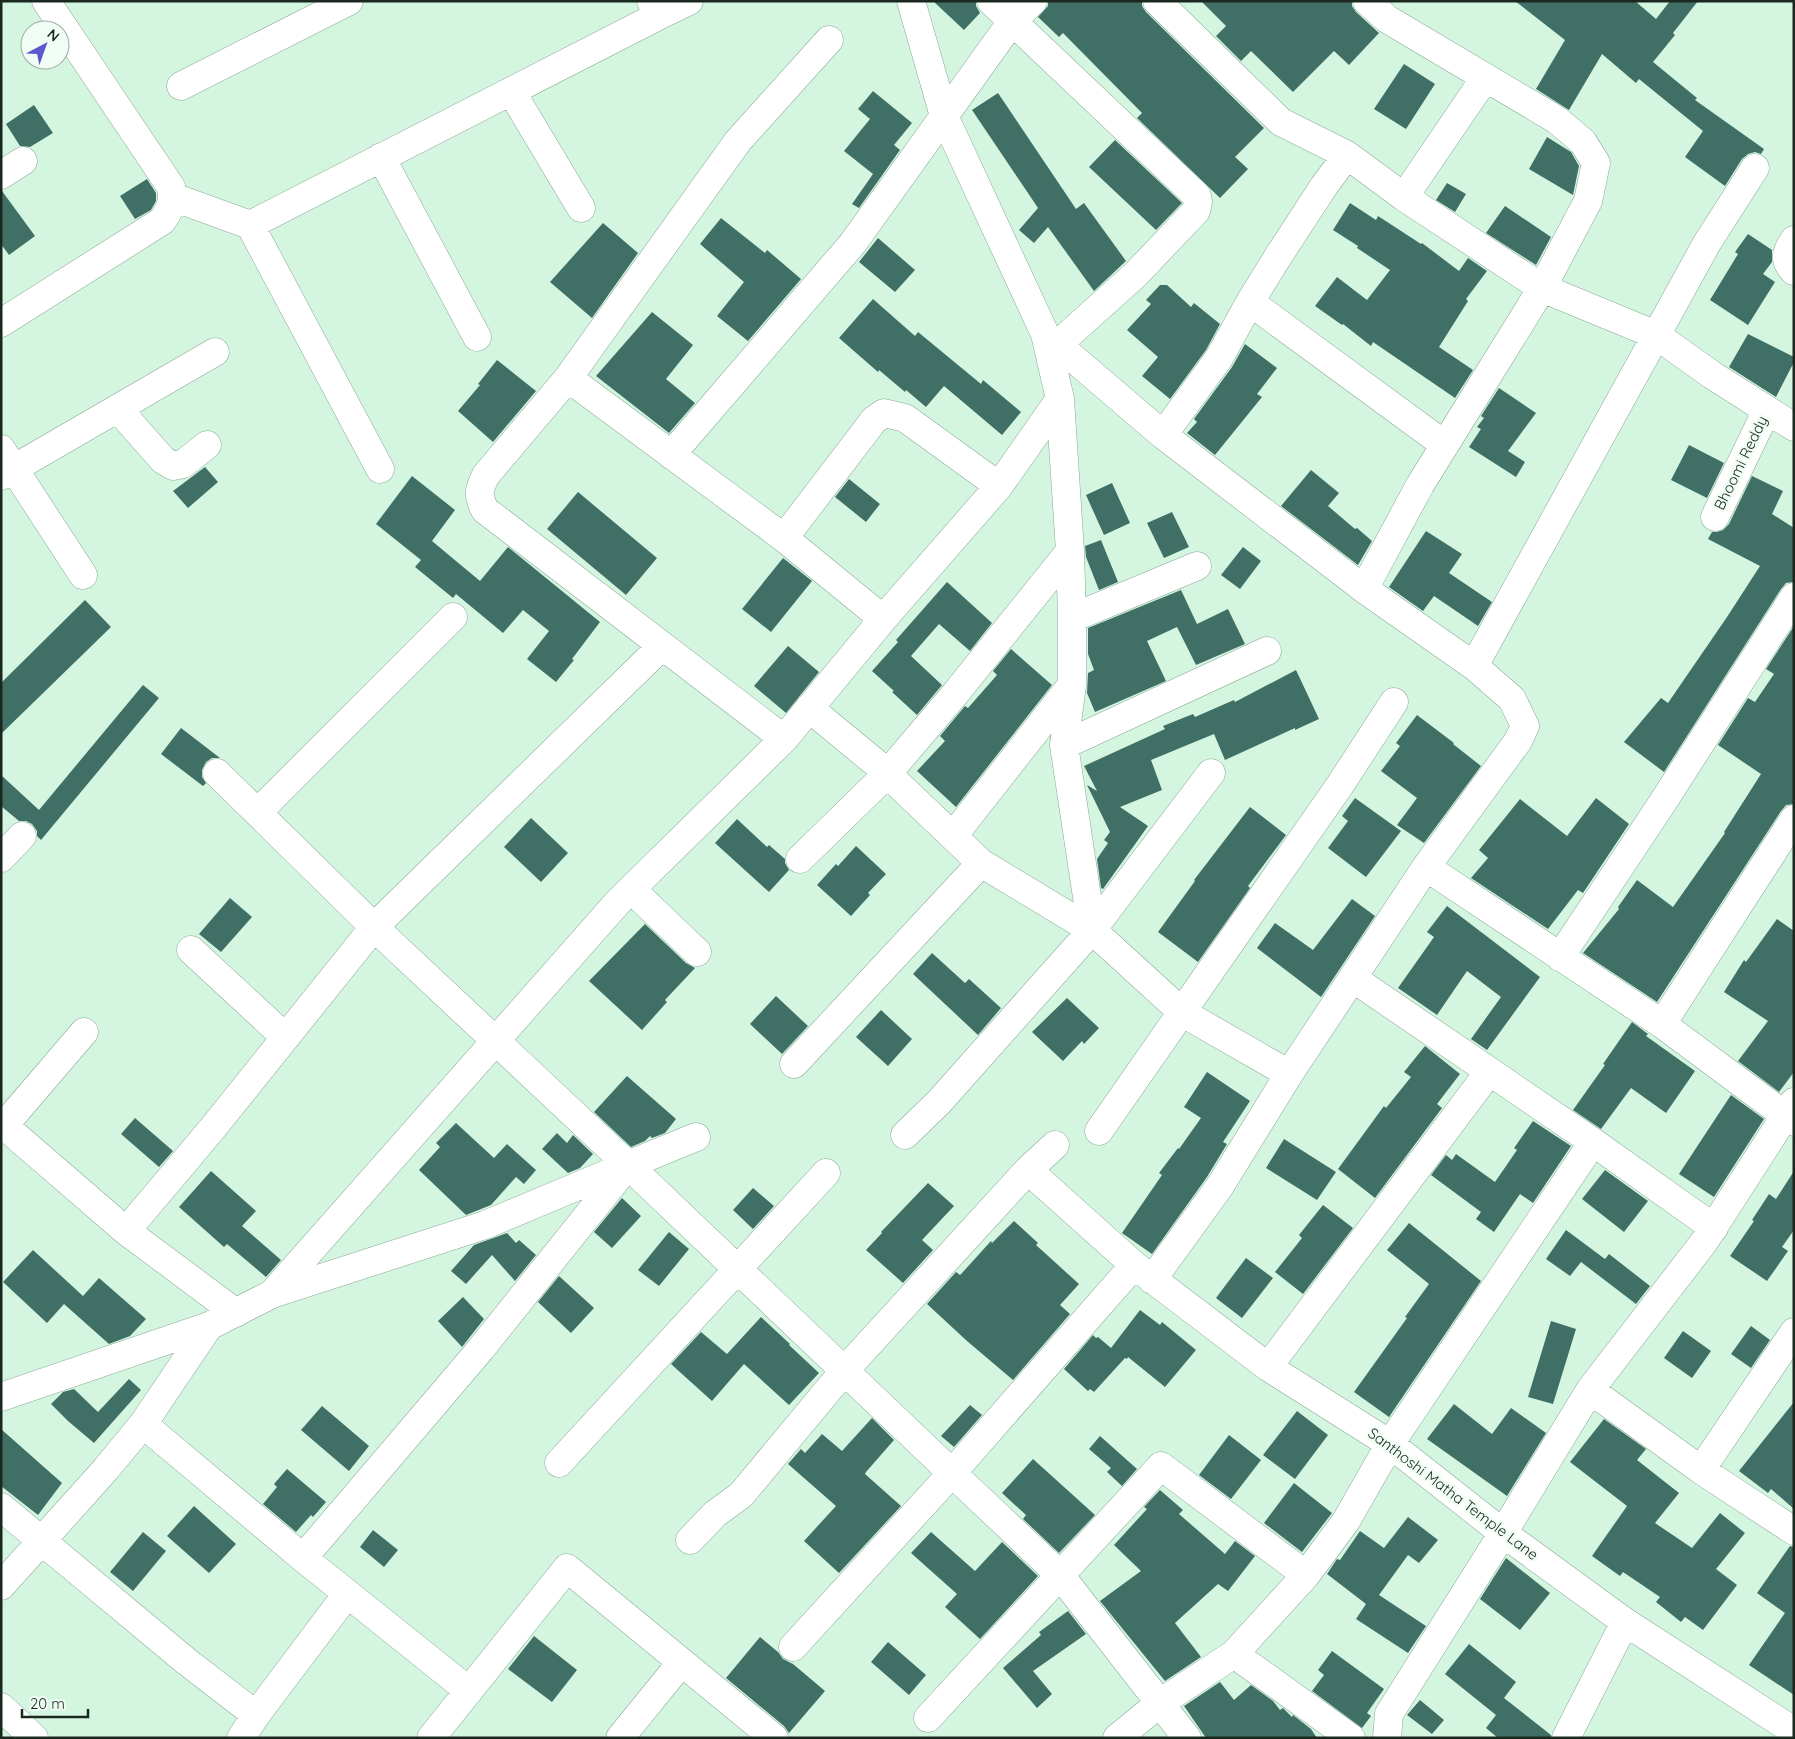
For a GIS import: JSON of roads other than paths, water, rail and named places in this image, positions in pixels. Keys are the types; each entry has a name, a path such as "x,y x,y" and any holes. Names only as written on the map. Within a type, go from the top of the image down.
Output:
{"street":[{"path":"1,323 162,221 171,206 173,197 171,187 46,1"},
{"path":"181,86 349,1"},
{"path":"250,225 511,91 655,8 689,1"},
{"path":"911,1 944,116 1051,340 1060,399 1070,551 1072,685 1064,745 1092,930"},
{"path":"991,1 1196,196 1198,202 1196,211 1135,275 1051,340"},
{"path":"671,455 852,243 1013,20 1033,1"},
{"path":"1157,1 1281,122 1347,156 1404,197 1542,288 1656,335 1712,375 1794,427"},
{"path":"1364,589 1420,485 1542,288 1588,201 1596,163 1583,142 1557,120 1485,78 1377,10"},
{"path":"784,739 485,510 480,499 481,486 486,475 568,378 738,141 829,40"},
{"path":"1404,197 1485,78"},
{"path":"511,91 581,208"},
{"path":"1163,435 1219,358 1250,302 1324,186 1347,156"},
{"path":"381,158 477,337"},
{"path":"1474,666 1707,243 1756,168"},
{"path":"173,197 250,225 380,469"},
{"path":"1794,240 1787,252 1786,259 1788,265 1794,271"},
{"path":"1250,302 1445,445"},
{"path":"793,1647 952,1474 1143,1272 1220,1186 1289,1074 1354,979 1426,867 1518,741 1525,726 1512,699 1474,666 1364,589 1163,435 1051,340"},
{"path":"83,575 6,465 118,408 215,352"},
{"path":"568,378 784,538 883,619"},
{"path":"272,1294 631,889 784,739 883,619 999,486 1060,399"},
{"path":"118,408 163,460 173,466 182,464 207,445"},
{"name":"Bhoomi Reddy","path":"1715,517 1767,410"},
{"path":"784,538 874,420 884,413 905,418 999,486"},
{"path":"800,859 887,774 955,694 1070,551"},
{"path":"1072,618 1197,566"},
{"path":"1560,957 1663,802 1794,597"},
{"path":"258,812 453,617"},
{"path":"126,1231 212,1129 374,927 662,646"},
{"path":"1064,745 1267,651"},
{"path":"953,836 1072,685"},
{"path":"1099,1131 1340,785 1394,702"},
{"path":"809,708 887,774 981,863 1092,930 1183,1013 1289,1074"},
{"path":"217,773 374,927 1060,1575 1187,1738"},
{"path":"906,1135 939,1102 1092,930 1211,773"},
{"path":"1662,1024 1793,823"},
{"path":"1,858 22,836"},
{"path":"794,1064 981,863"},
{"path":"1388,1738 1388,1714 1504,1533 1590,1390 1714,1228 1791,1113 1662,1024 1426,867"},
{"path":"631,889 697,952"},
{"path":"191,950 285,1037"},
{"path":"1354,979 1593,1142 1714,1228"},
{"path":"84,1032 2,1126 126,1231 236,1312"},
{"path":"1268,1367 1489,1072"},
{"path":"1,1397 209,1326 272,1294 485,1225 696,1137"},
{"path":"1117,1738 1160,1703 1234,1654 1306,1575 1346,1521 1390,1444 1593,1142"},
{"path":"690,1540 715,1514 741,1495 844,1371 1028,1170 1055,1145"},
{"path":"303,1558 480,1350 628,1165"},
{"name":"Santhoshi Matha Temple Lane","path":"1028,1170 1143,1272 1268,1367 1390,1444 1504,1533 1625,1622 1794,1731"},
{"path":"559,1463 736,1269 826,1174"},
{"path":"1,1586 143,1424 209,1326"},
{"path":"1701,1470 1794,1332"},
{"path":"1590,1390 1701,1470 1794,1530"},
{"path":"143,1424 303,1558 469,1691"},
{"path":"928,1718 1161,1466 1306,1575"},
{"path":"1,1507 186,1661 256,1715"},
{"path":"431,1738 567,1568 774,1738"},
{"path":"241,1738 256,1715 347,1594"},
{"path":"1566,1738 1625,1622"},
{"path":"1234,1654 1351,1738"},
{"path":"620,1738 681,1663"},
{"path":"1,1707 34,1738"}]}
